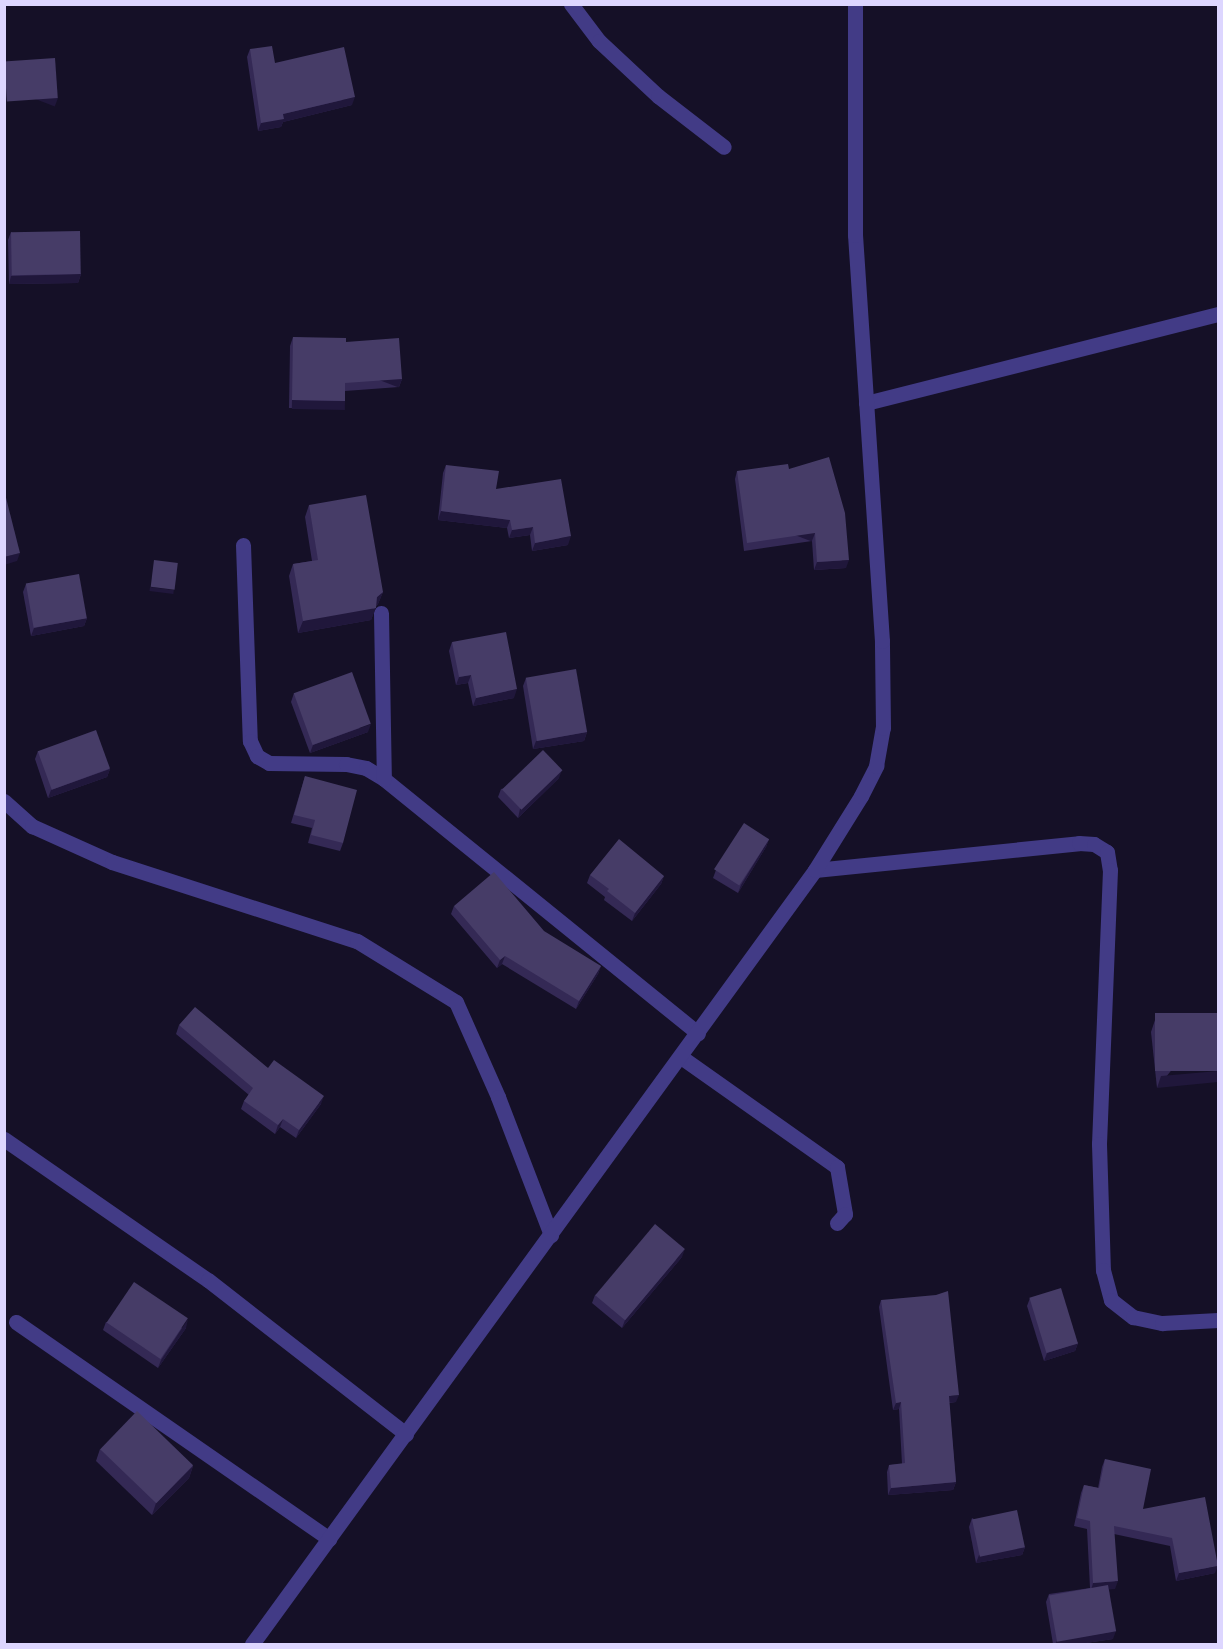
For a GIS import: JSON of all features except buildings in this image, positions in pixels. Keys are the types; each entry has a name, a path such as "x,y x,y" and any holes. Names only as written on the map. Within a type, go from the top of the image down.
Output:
{"street":[{"path":"571,4 599,41 658,96 724,147"},
{"path":"252,1644 815,870 861,796 876,766 884,728 882,641 855,236 855,4"},
{"path":"866,404 1218,314"},
{"path":"243,545 250,741 257,756 269,764 356,766 366,768 384,779 698,1033"},
{"path":"381,613 384,779"},
{"path":"4,801 32,826 112,862 357,941 456,1002 498,1097 551,1235"},
{"path":"815,870 1079,843 1094,844 1107,852 1110,870 1100,1144 1103,1270 1111,1300 1133,1317 1162,1323 1218,1320"},
{"path":"681,1057 837,1167 845,1214 837,1223"},
{"path":"4,1139 208,1280 406,1434"},
{"path":"16,1322 329,1539"}]}
